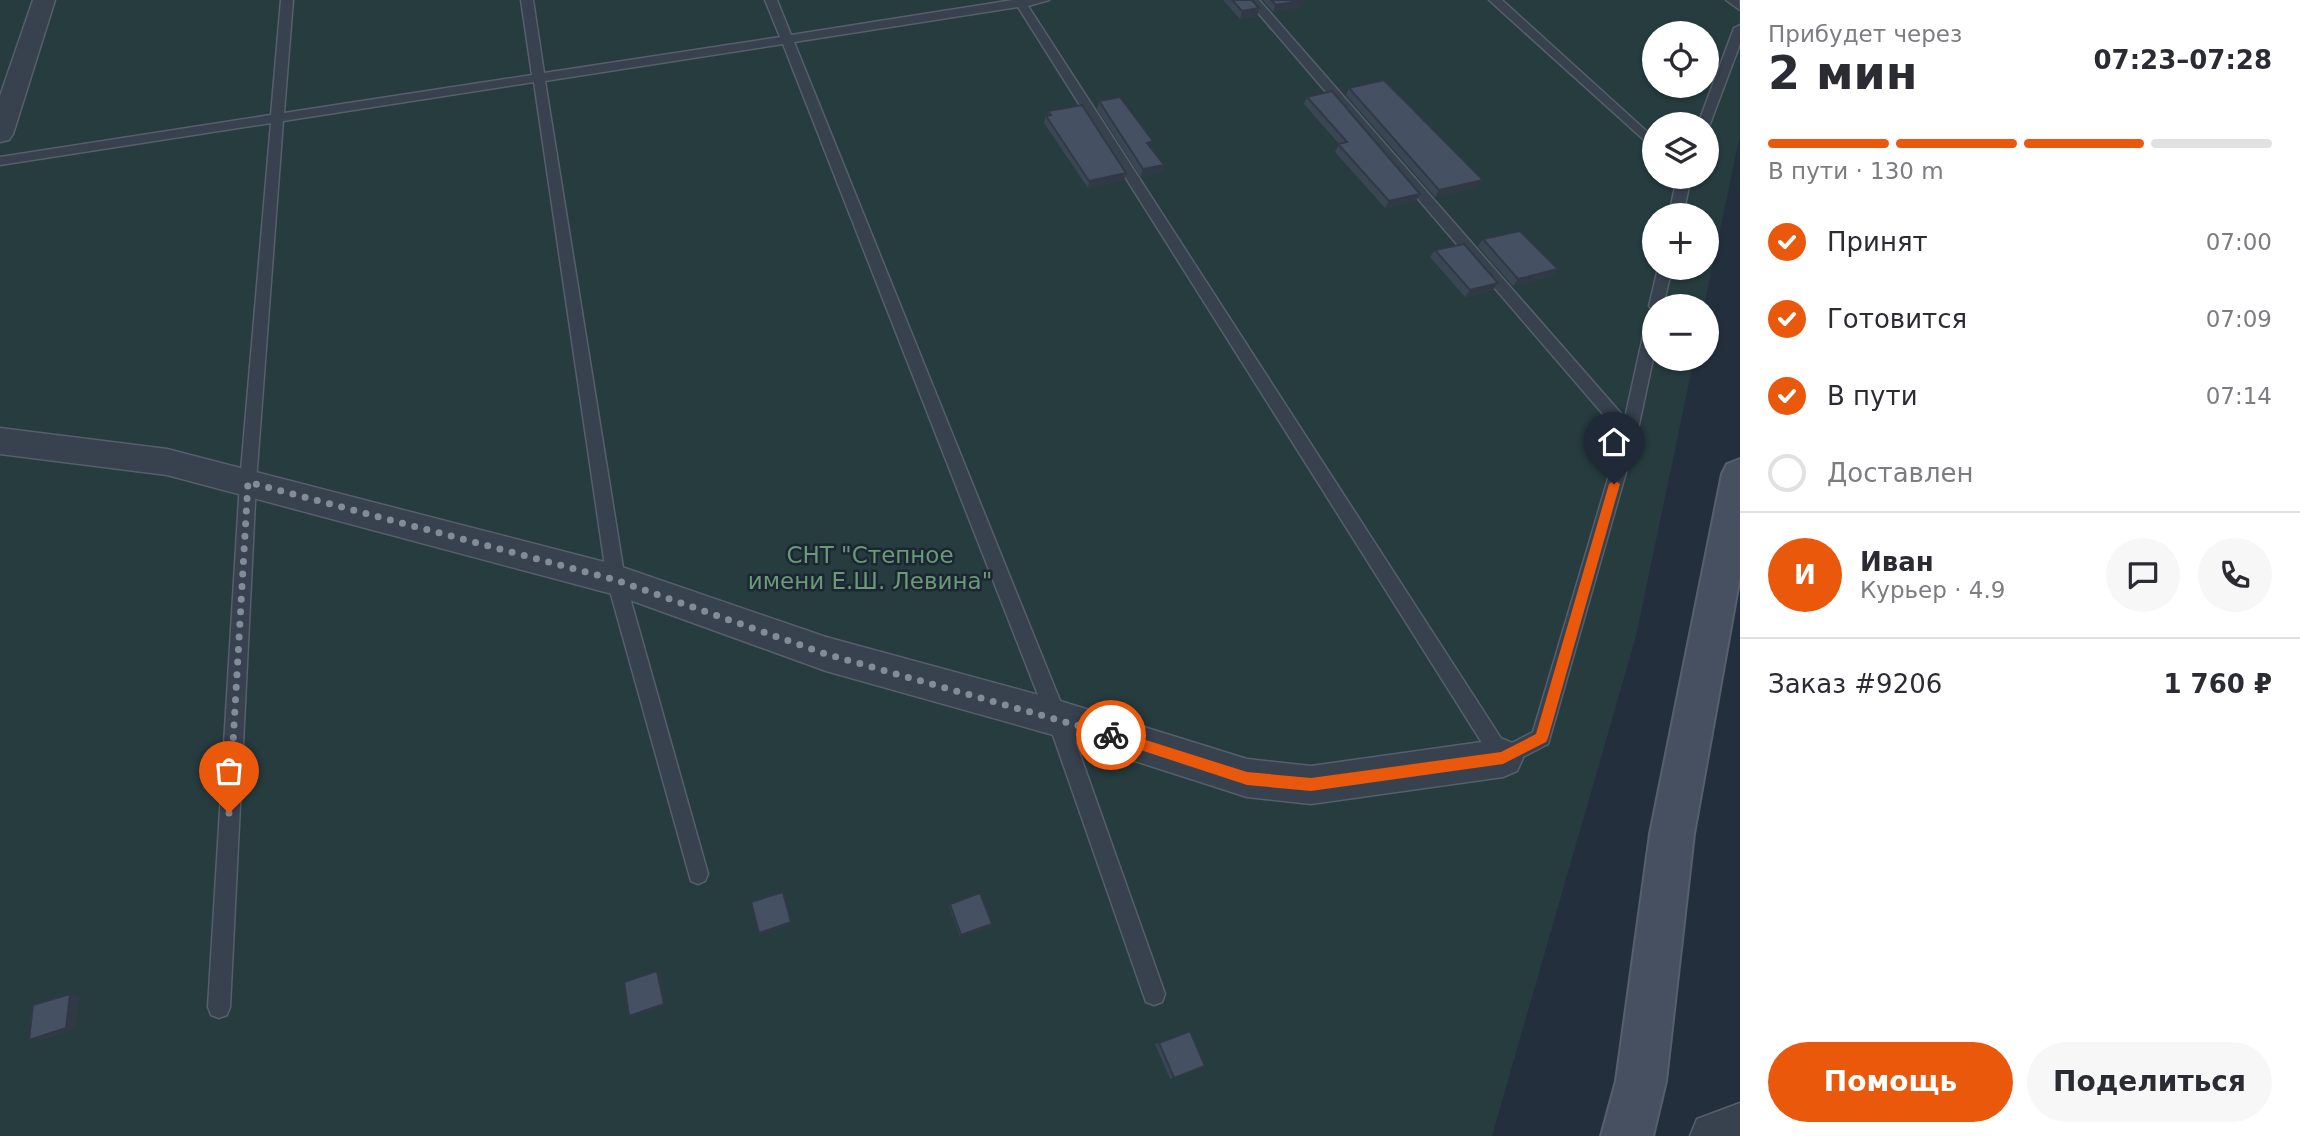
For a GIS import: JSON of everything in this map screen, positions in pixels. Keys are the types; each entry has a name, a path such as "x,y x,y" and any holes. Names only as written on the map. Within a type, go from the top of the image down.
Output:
{"street":[{"path":"0,134 44,0"},
{"path":"0,441 167,462 616,580 826,654 1057,718 1247,778 1311,785 1503,758"},
{"path":"1627,1136 1641,1082 1672,834 1740,474"},
{"path":"1714,1136 1740,1127"}],"lane":[{"path":"219,1007 248,482 286,0"},
{"path":"527,0 616,580 698,874"},
{"path":"771,0 1057,718 1154,994"},
{"path":"0,161 1044,0"},
{"path":"1253,0 1629,434"},
{"path":"1495,0 1642,134"},
{"path":"1732,0 1740,7"},
{"path":"1020,2 1503,758 1541,738 1629,434 1643,371"},
{"path":"1708,112 1740,28"}],"green space":[{"name":"СНТ \"Степное имени Е.Ш. Левина\"","path":"0,0 1740,0 1740,135 1719,235 1719,203 1642,203 1642,280 1709,280 1707,294 1642,294 1642,371 1691,371 1636,636 1492,1136 0,1136"}],"building":[{"path":"1232,0 1252,0 1259,8 1242,11"},
{"path":"1271,0 1304,0 1276,5"},
{"path":"1384,80 1483,180 1439,190 1349,88"},
{"path":"1332,91 1420,194 1389,201 1338,144 1347,142 1307,97"},
{"path":"1120,97 1153,141 1147,143 1164,165 1143,169 1099,101"},
{"path":"1082,105 1126,173 1089,181 1046,116 1051,115 1048,111"},
{"path":"1520,231 1558,269 1518,279 1483,239"},
{"path":"1464,244 1498,283 1470,290 1435,250"},
{"path":"783,892 791,922 759,933 751,902"},
{"path":"980,893 992,924 961,935 950,904"},
{"path":"657,971 664,1004 629,1016 624,982"},
{"path":"70,994 66,1028 29,1040 33,1005"},
{"path":"1190,1031 1205,1066 1174,1078 1159,1043"}],"way so far":[{"path":"229,813 248,482 616,580 826,654 1111,735"}],"route":[{"path":"1111,735 1247,778 1311,785 1503,758 1541,738 1614,484"}]}
